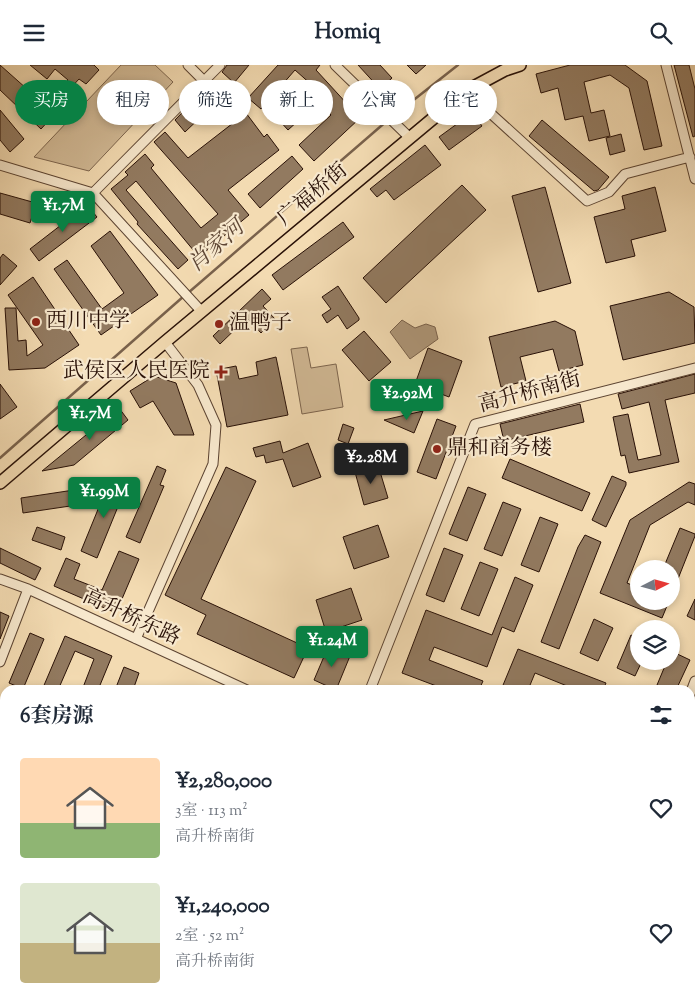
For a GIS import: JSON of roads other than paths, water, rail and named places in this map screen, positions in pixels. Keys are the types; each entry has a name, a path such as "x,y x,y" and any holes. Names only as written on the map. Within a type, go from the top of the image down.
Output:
{"main road":[{"name":"广福桥街","path":"486,80 505,70 520,65"},
{"name":"广福桥街","path":"0,483 165,342 425,125"}],"street":[{"path":"188,65 203,80"},
{"path":"205,80 220,65"},
{"path":"335,65 410,138"},
{"path":"666,65 695,179"},
{"path":"93,193 179,106"},
{"path":"497,119 587,201 609,192 625,174 690,157"},
{"path":"0,165 93,193 202,312"},
{"path":"136,639 213,464 216,425 198,385 165,342"},
{"name":"高升桥南街","path":"372,685 475,424 695,369"},
{"name":"高升桥东路","path":"0,579 28,589 236,685"},
{"path":"0,662 28,589"}],"waterway":[{"name":"肖家河","path":"415,99 458,65"},
{"name":"肖家河","path":"188,293 382,125"},
{"name":"肖家河","path":"0,458 184,296"}],"place":[{"name":"西川中学","path":"36,322"},
{"name":"温鸭子","path":"219,324"},
{"name":"武侯区人民医院","path":"221,372"},
{"name":"鼎和商务楼","path":"437,449"}]}
